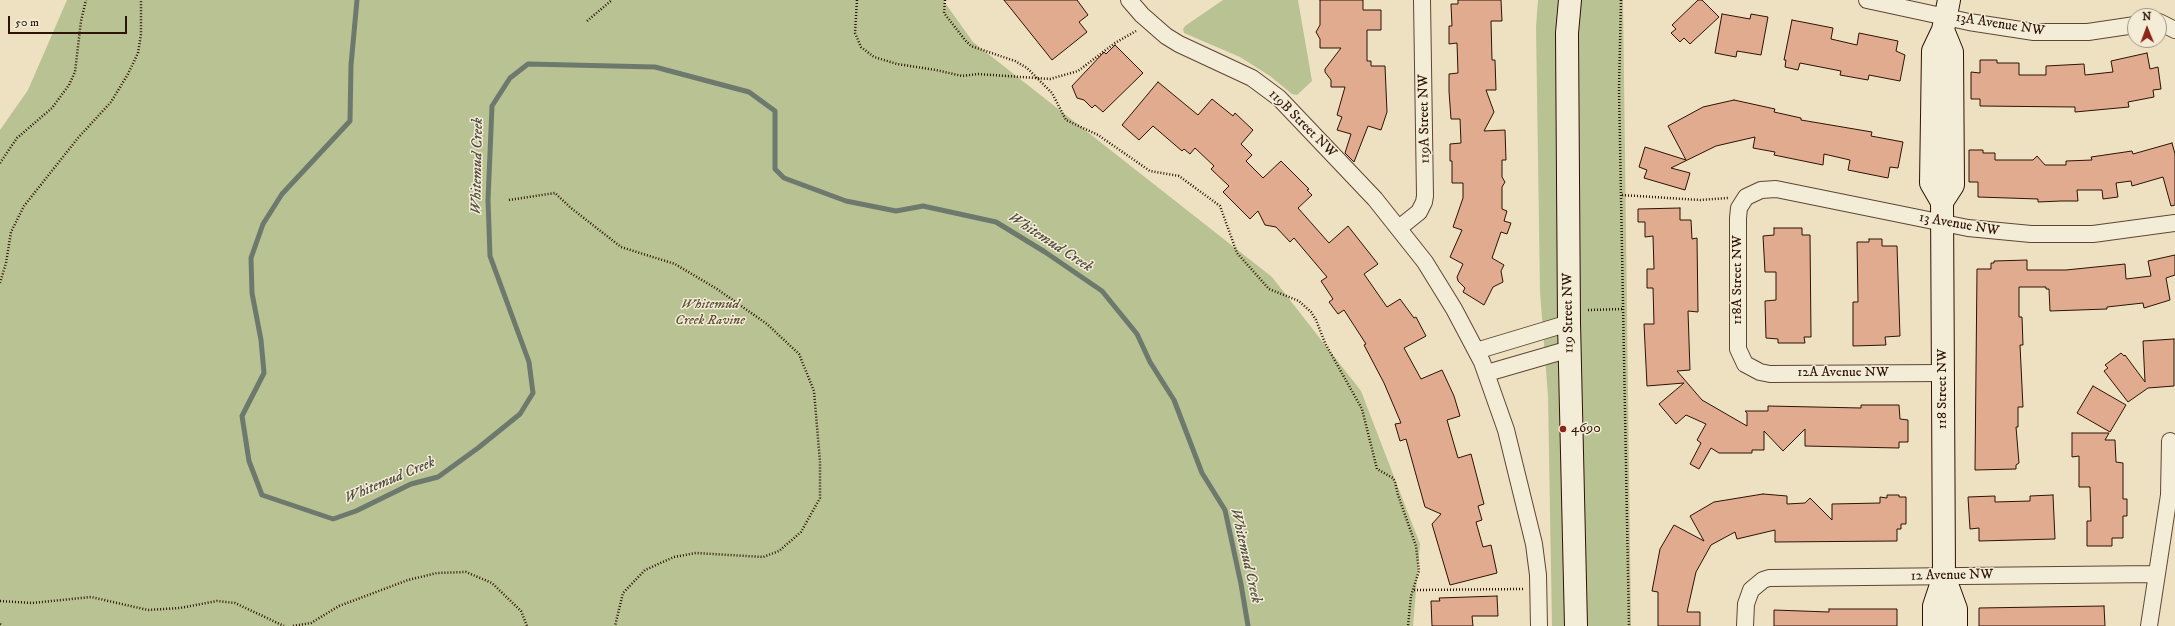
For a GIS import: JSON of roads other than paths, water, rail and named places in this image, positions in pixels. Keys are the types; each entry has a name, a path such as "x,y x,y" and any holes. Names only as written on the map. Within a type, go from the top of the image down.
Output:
{"street":[{"name":"119B Street NW","path":"1129,0 1142,15 1166,36 1178,44 1252,78 1279,98 1399,228"},
{"name":"119A Street NW","path":"1399,228 1419,212 1425,196 1422,0"},
{"name":"119 Street NW","path":"1570,0 1567,33 1569,323 1576,626"},
{"name":"13A Avenue NW","path":"1866,0 2003,28 2050,33 2088,32 2127,26"},
{"name":"118 Street NW","path":"1934,626 1934,606 1944,576 1942,212 1932,183 1933,51 1946,16"},
{"name":"13 Avenue NW","path":"1746,197 1761,190 1776,189 1942,212 2004,232 2055,235 2114,232 2175,223"},
{"name":"118A Street NW","path":"1745,364 1740,354 1738,342 1738,218 1739,208 1746,197"},
{"path":"1399,228 1435,277 1487,373 1506,430 1531,524 1538,575 1539,626"},
{"path":"1476,351 1569,323"},
{"path":"1487,373 1570,349"},
{"name":"12A Avenue NW","path":"1745,364 1760,372 1770,374 1943,373"},
{"path":"2149,626 2169,495 2170,441"},
{"name":"12 Avenue NW","path":"1745,626 1746,604 1751,590 1762,580 1777,577 2157,574"},
{"name":"118 Street NW","path":"1944,576 1956,608 1956,626"}],"waterway":[{"name":"Whitemud Creek","path":"357,0 351,65 350,121 282,194 263,224 251,258 252,293 261,340 264,373 242,416 249,461 262,495 333,519 356,511 411,484 438,477 478,448 520,414 533,393 529,362 490,256 488,200 492,106 510,78 528,64 655,67 749,92 775,111 775,169 784,178 846,201 896,211 923,206 996,222 1045,252 1102,291 1137,334 1150,362 1174,400 1202,473 1225,510 1241,584 1248,626"}],"place":[{"name":"4690","path":"1563,429"}],"park label":[{"name":"Whitemud Creek Ravine","path":"710,314"}]}
